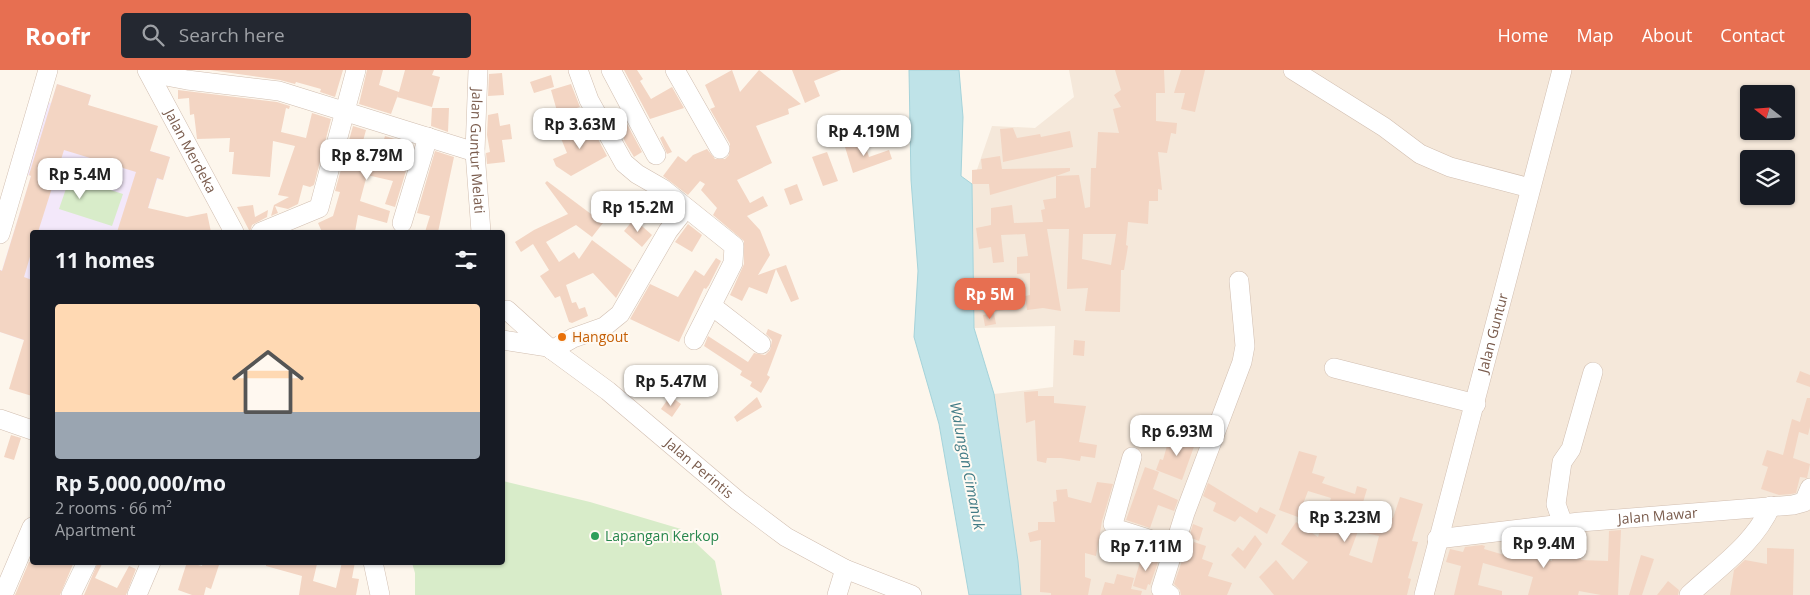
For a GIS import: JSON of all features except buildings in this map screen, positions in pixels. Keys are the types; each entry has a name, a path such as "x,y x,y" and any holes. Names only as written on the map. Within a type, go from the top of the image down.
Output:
{"street":[{"path":"0,234 48,70"},
{"path":"266,230 319,208 356,70"},
{"name":"Jalan Guntur Melati","path":"478,70 475,152 481,230"},
{"path":"578,70 589,100 624,163 686,208 732,244 735,249 733,263 694,340"},
{"path":"611,70 656,155"},
{"path":"675,70 720,149"},
{"path":"1293,70 1384,127 1420,154 1450,167 1530,188"},
{"name":"Jalan Guntur","path":"1424,595 1437,539 1476,404 1530,188 1562,70"},
{"path":"149,72 223,85 279,91 475,152"},
{"name":"Jalan Merdeka","path":"149,72 233,230"},
{"path":"402,223 428,137"},
{"path":"505,340 550,348 604,326 620,314 668,231 686,208"},
{"path":"1170,595 1161,590 1174,547 1185,512 1242,362 1245,346 1238,281"},
{"path":"712,306 761,344"},
{"path":"505,307 509,323 505,330"},
{"name":"Jalan Perintis","path":"505,307 550,348 608,391 738,501 786,537 841,583 912,595"},
{"path":"1334,368 1476,404"},
{"path":"1563,524 1556,504 1562,462 1571,449 1593,372"},
{"path":"0,419 30,429"},
{"path":"1132,457 1113,524 1117,529 1174,547"},
{"name":"Jalan Mawar","path":"1437,539 1563,524 1793,505 1804,502 1810,488"},
{"path":"1689,595 1749,540 1762,524 1771,506"},
{"path":"4,595 30,532"},
{"path":"71,595 86,565"},
{"path":"137,595 150,565"},
{"path":"374,565 380,595"}],"shaded area":[{"path":"1069,70 1810,70 1810,595 1021,595 1018,561 994,394 1053,387 1055,326 974,328 972,184 992,126 1035,128 1074,97"},
{"path":"57,84 91,95 85,116 65,125 170,157 163,180 157,179 142,230 30,230 30,342 0,332 0,270 2,270 31,176 21,172 43,101 51,103"}],"green space":[{"path":"70,177 123,194 112,226 59,209"},
{"name":"Lapangan Kerkop","path":"505,481 590,502 681,529 715,561 722,595 415,595 415,573 413,565 505,565"}],"water":[{"name":"Walungan Cimanuk","path":"909,70 959,70 963,117 961,176 972,184 974,328 994,394 1018,561 1021,595 969,595 939,424 914,337 918,271 911,180"}],"place":[{"name":"Hangout","path":"562,337"},
{"name":"Lapangan Kerkop","path":"595,536"}]}
